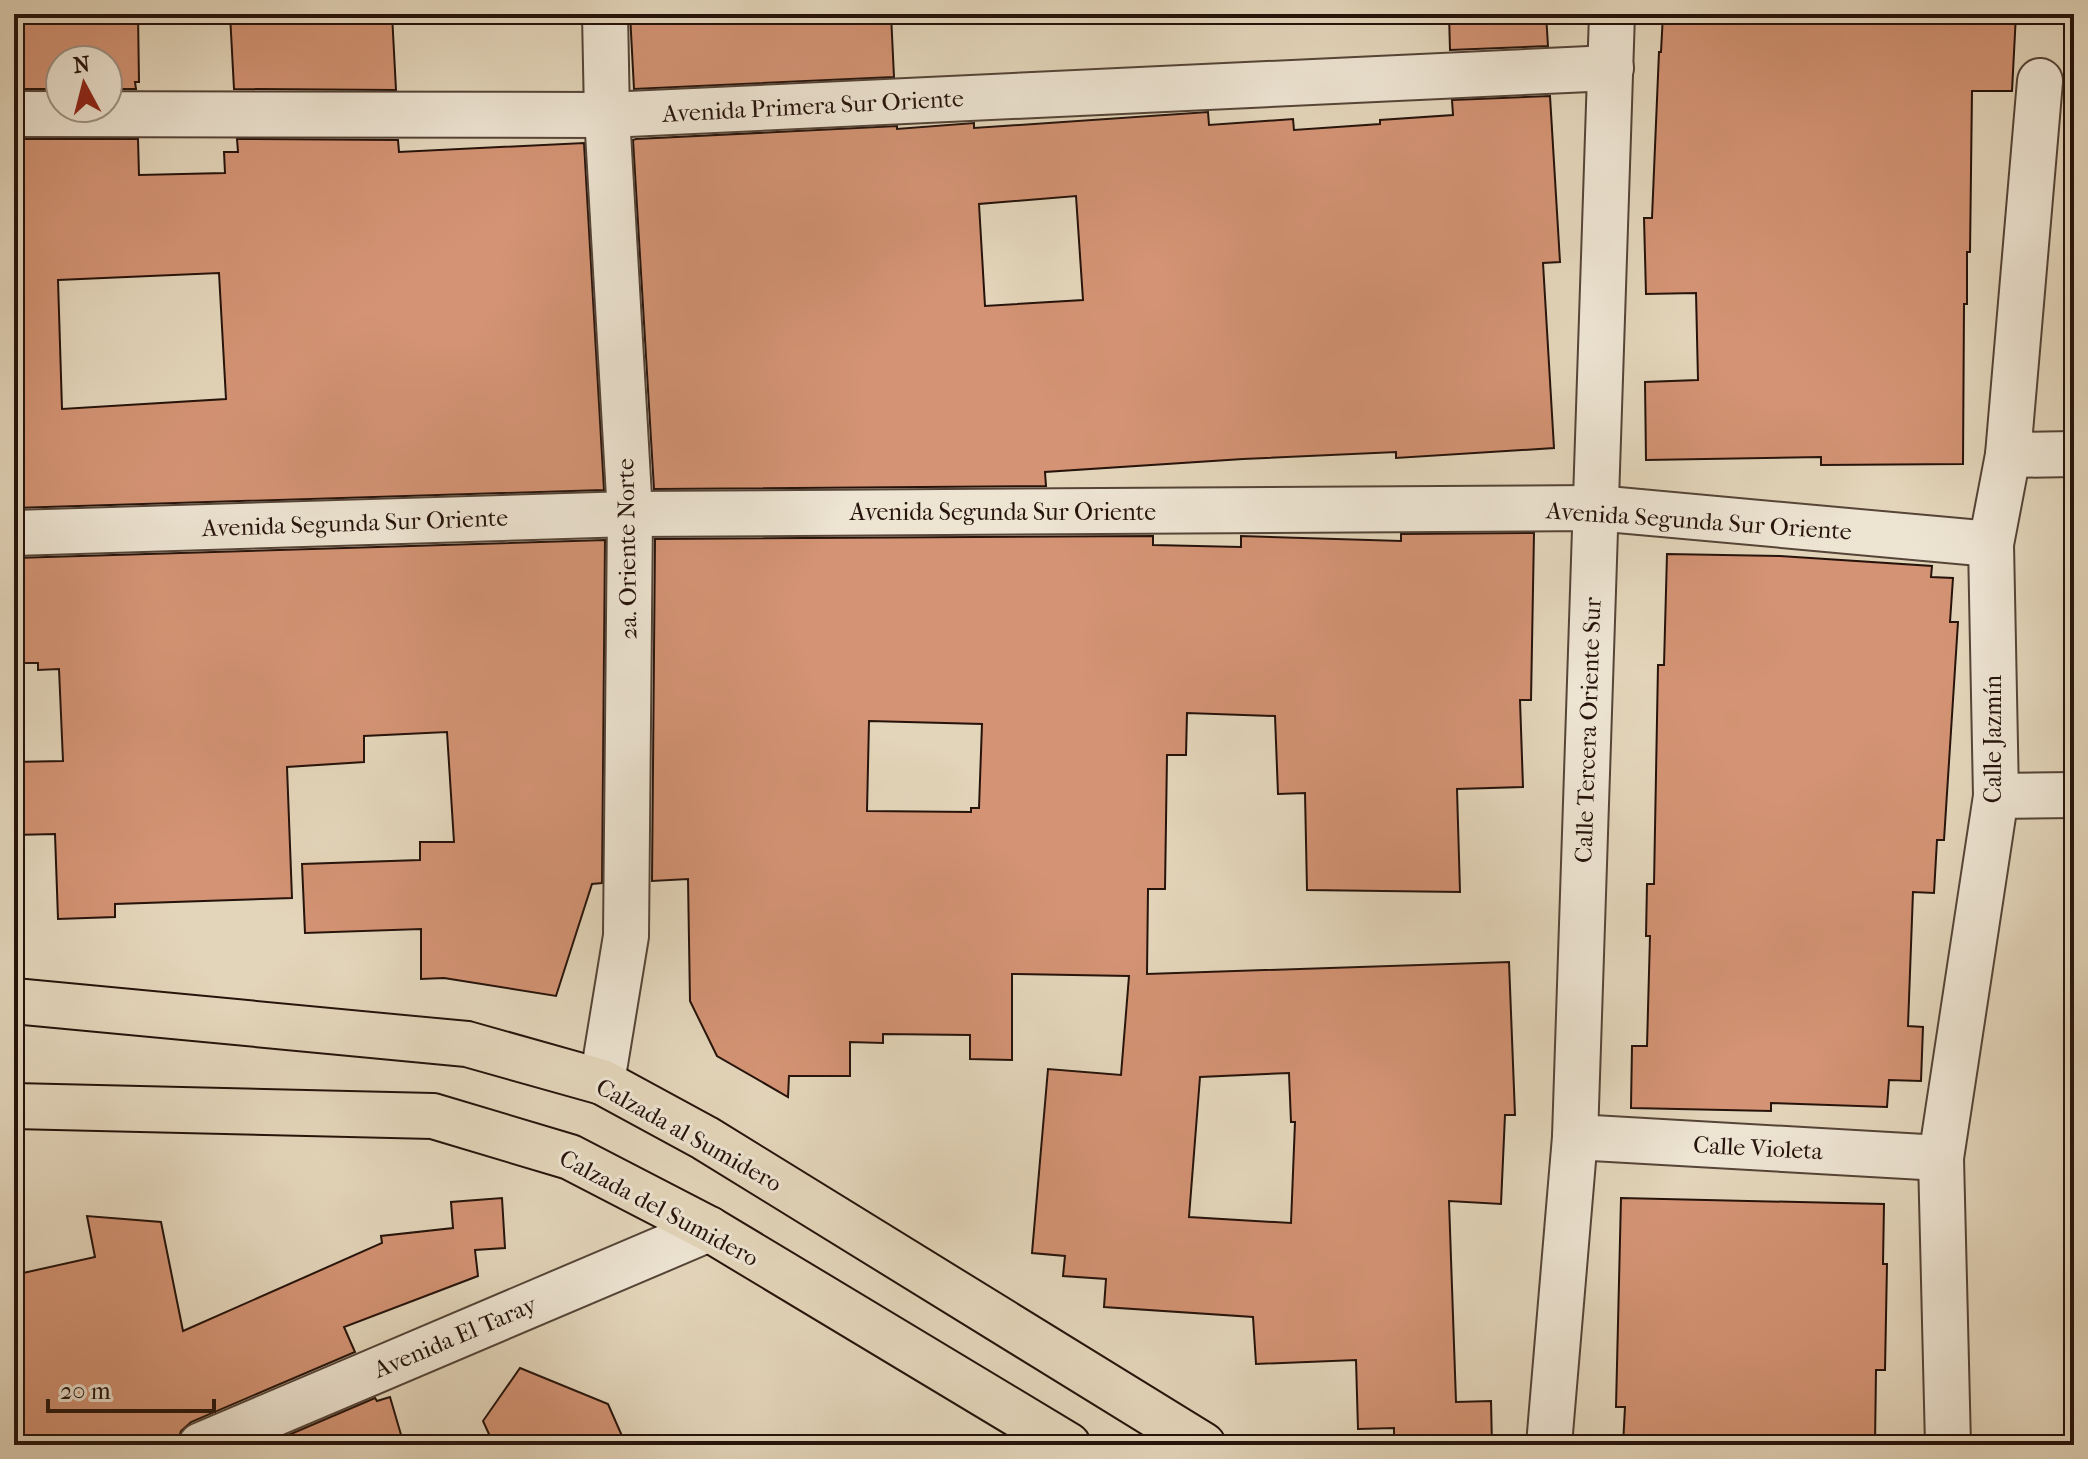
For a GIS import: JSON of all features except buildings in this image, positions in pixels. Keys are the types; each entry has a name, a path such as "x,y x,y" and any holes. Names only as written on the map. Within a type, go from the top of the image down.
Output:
{"main road":[{"name":"Calzada al Sumidero","path":"14,1001 467,1044 602,1082 705,1138 1203,1445"},
{"name":"Calzada del Sumidero","path":"14,1106 433,1116 570,1157 709,1229 1068,1445"}],"street":[{"name":"2a. Oriente Norte","path":"602,1082 626,936 630,514 607,115 605,14"},
{"name":"Calle Tercera Oriente Sur","path":"1549,1445 1575,1137 1612,14"},
{"name":"Avenida Primera Sur Oriente","path":"14,114 607,115 1611,68"},
{"name":"Calle Jazmín","path":"1948,1445 1941,1158 1996,796 1991,544 2008,455 2040,81"},
{"path":"2008,455 2074,454"},
{"name":"Avenida Segunda Sur Oriente","path":"14,533 630,514 1596,508 1991,544"},
{"path":"1996,796 2074,795"},
{"name":"Calle Violeta","path":"1575,1137 1941,1158"},
{"name":"Avenida El Taray","path":"201,1445 709,1229"}]}
